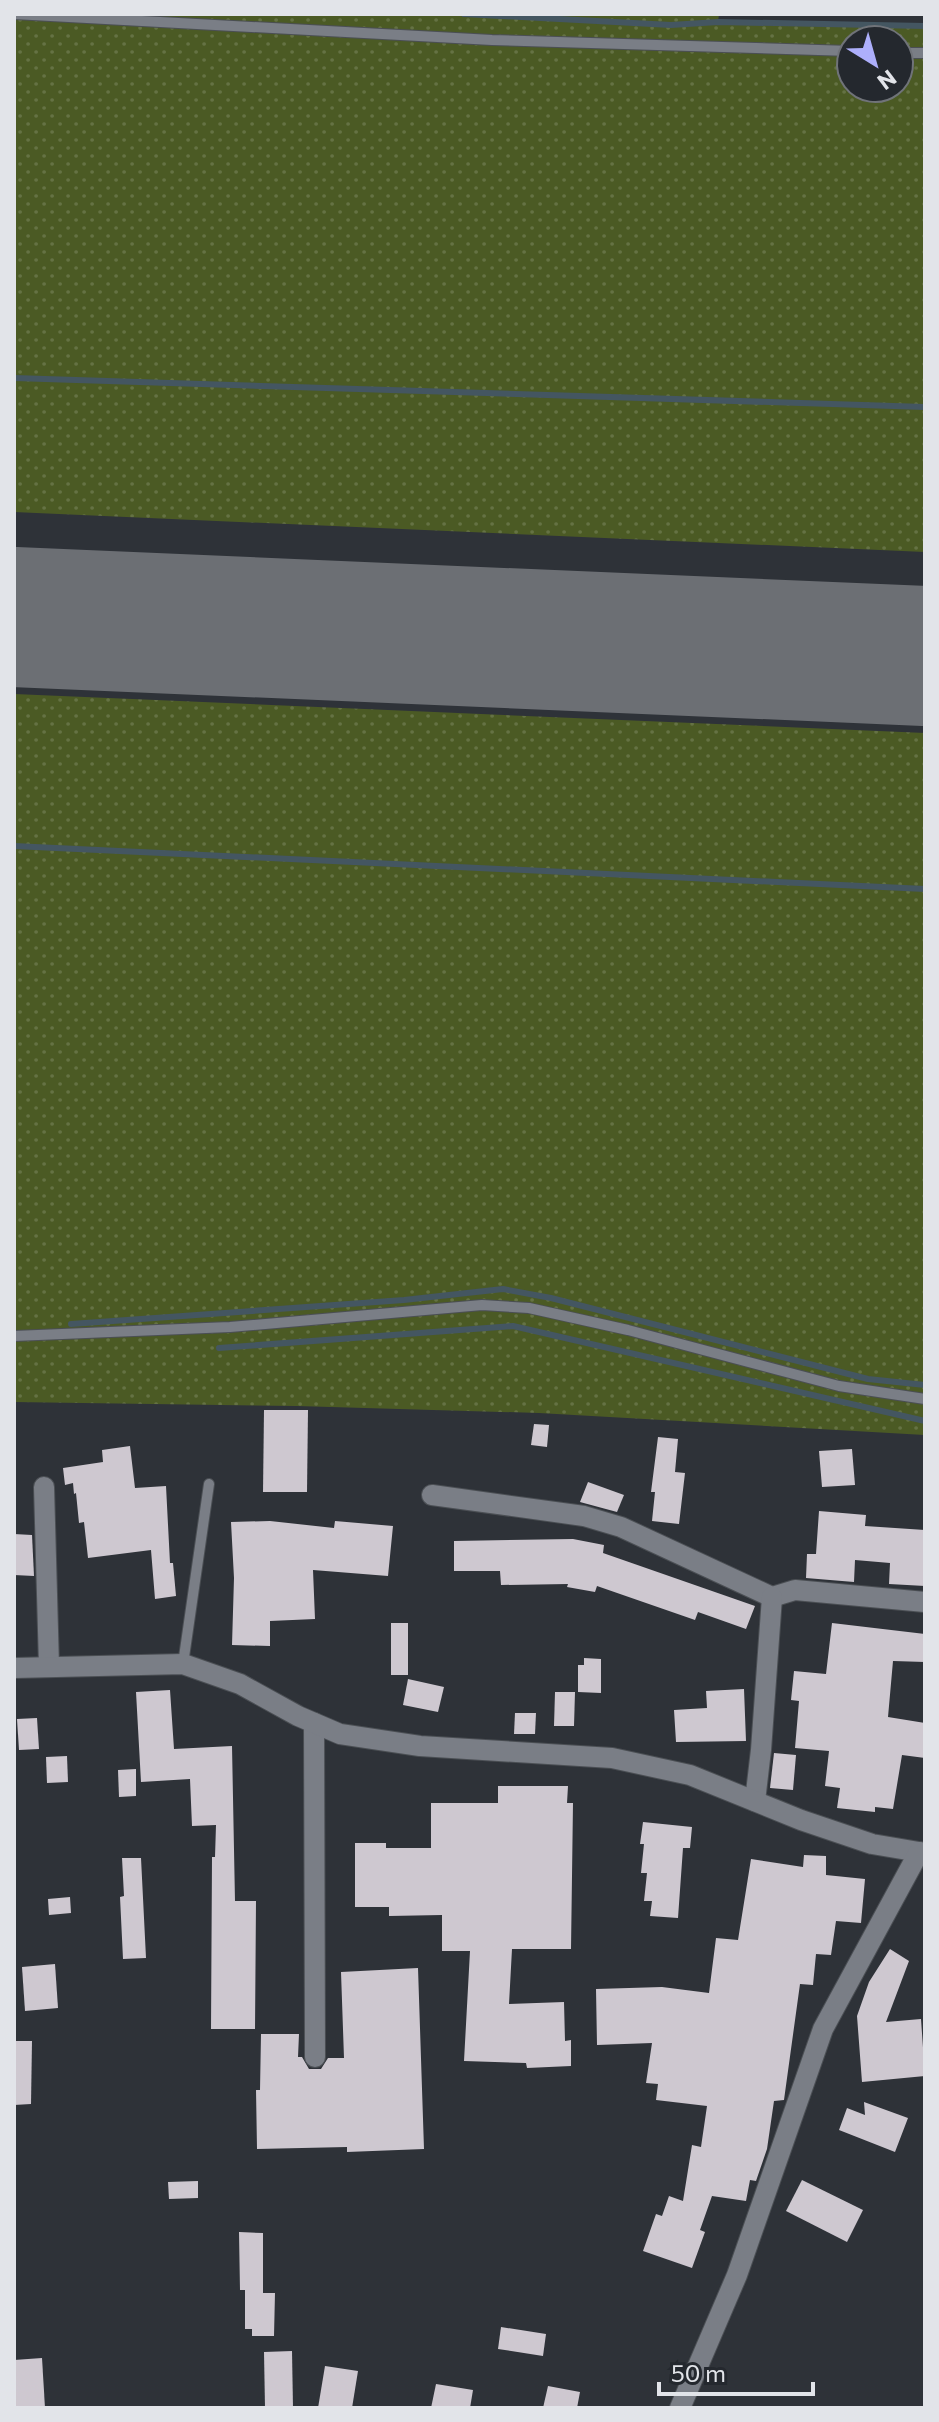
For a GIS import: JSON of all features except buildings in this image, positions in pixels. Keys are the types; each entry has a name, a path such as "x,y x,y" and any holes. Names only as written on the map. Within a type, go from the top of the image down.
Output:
{"street":[{"path":"44,1487 49,1666"},
{"path":"432,1495 584,1516 621,1527 772,1597 795,1590 925,1602"},
{"path":"755,1801 772,1597"},
{"path":"14,1668 183,1664 240,1684 340,1734 420,1746 612,1758 690,1775 872,1844 922,1852 823,2029 737,2275 680,2408"},
{"path":"314,1723 315,2057"}],"lane":[{"path":"14,14 492,40 835,51"},
{"path":"14,1336 230,1327 482,1305 529,1308 628,1330 839,1386 925,1399"},
{"path":"183,1664 209,1484"}],"green space":[{"path":"14,14 719,14 718,22 835,24 835,104 915,104 915,26 925,26 925,552 14,512"},
{"path":"14,694 925,733 925,1435 539,1413 14,1402"}],"waterway":[{"path":"464,14 671,25 718,22 925,26"},
{"path":"14,378 925,407"},
{"path":"14,846 925,889"},
{"path":"71,1324 404,1300 503,1289 551,1298 868,1379 925,1385"},
{"path":"219,1348 513,1326 925,1421"}],"runway":[{"path":"14,617 925,656"}]}
